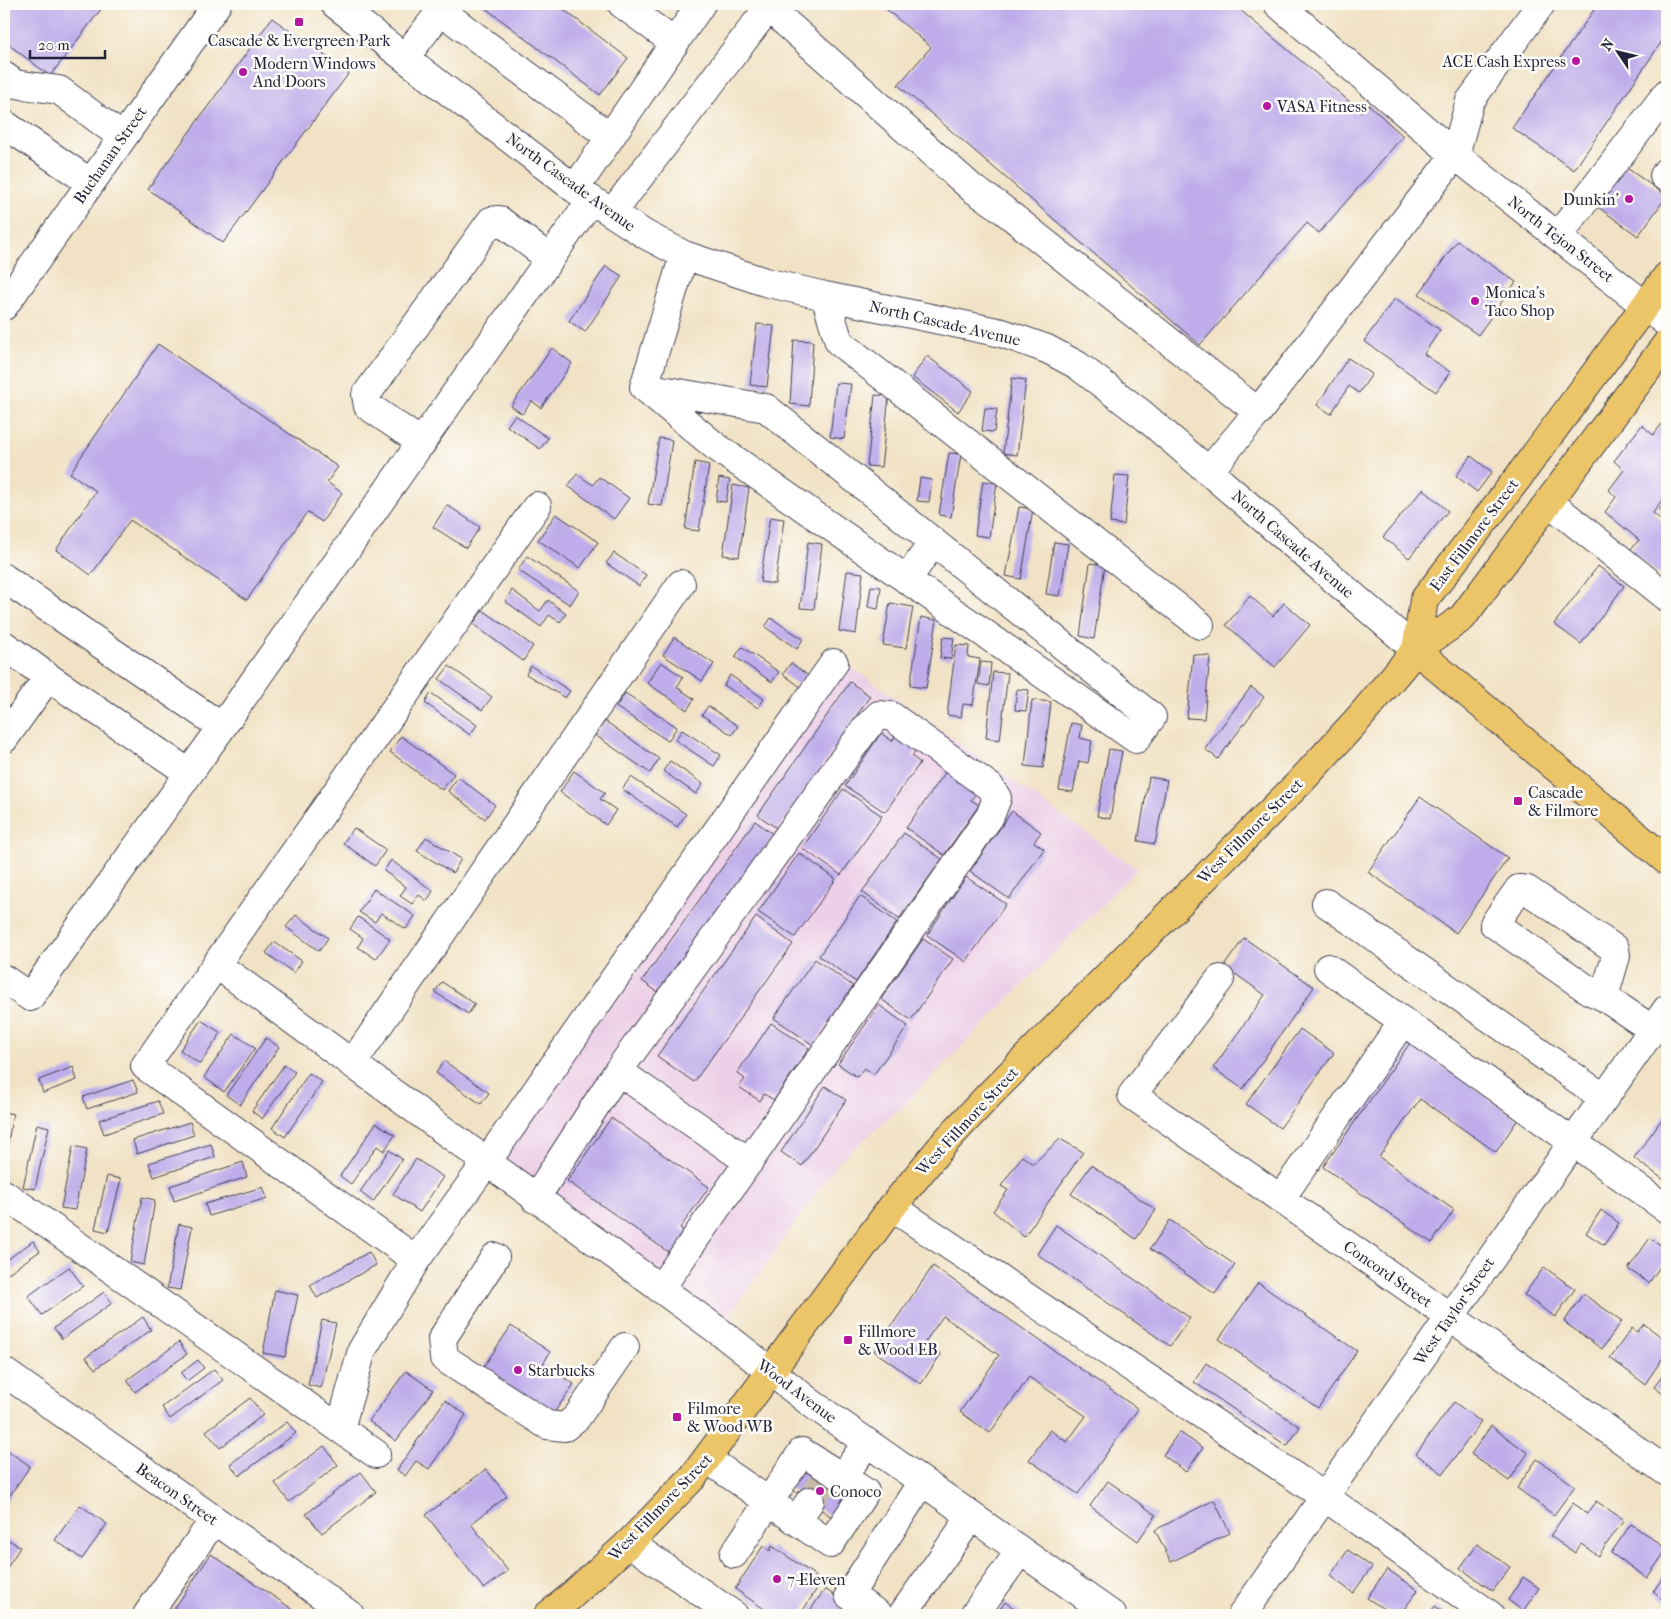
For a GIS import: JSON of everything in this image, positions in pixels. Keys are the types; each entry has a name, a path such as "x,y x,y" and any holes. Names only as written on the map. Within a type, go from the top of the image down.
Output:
{"main road":[{"name":"East Fillmore Street","path":"1416,650 1424,600 1517,479 1667,276"},
{"path":"1416,650 1462,618 1667,342"},
{"name":"North Cascade Avenue","path":"1416,650 1667,861"},
{"name":"West Fillmore Street","path":"548,1615 629,1543 693,1477 892,1207 940,1148 983,1101 1307,774 1359,718 1416,650"}],"street":[{"name":"Buchanan Street","path":"4,306 217,4"},
{"name":"North Cascade Avenue","path":"335,4 593,201 646,235 684,255 765,282 1002,333 1048,349 1077,365 1110,388 1209,471 1416,650"},
{"path":"622,4 675,43"},
{"path":"593,201 610,137 701,4"},
{"name":"North Tejon Street","path":"1278,4 1454,155 1667,323"},
{"path":"1209,471 1258,412 1454,155 1470,101 1541,4"},
{"path":"4,979 30,997 550,259 593,201 769,6 973,189 996,204 1258,412"},
{"path":"405,57 441,11 610,137"},
{"path":"4,76 15,84 59,90 122,137"},
{"path":"1558,236 1667,93"},
{"path":"4,124 91,183"},
{"path":"422,443 368,406 366,395 491,221 499,220 550,259"},
{"path":"644,387 684,255"},
{"path":"825,296 840,342 1200,625"},
{"path":"644,387 766,408 1152,717 1136,739 715,446 644,387"},
{"path":"1549,502 1667,596"},
{"path":"416,1260 145,1066 537,506"},
{"path":"907,580 933,542"},
{"path":"4,578 222,727"},
{"path":"352,1064 681,584"},
{"path":"4,645 189,773"},
{"path":"340,1429 362,1350 416,1260 486,1163 834,663"},
{"path":"4,739 48,677"},
{"path":"535,1198 618,1071 866,728 879,715 892,716 990,787 997,798 990,816 660,1289"},
{"path":"1326,903 1604,1098"},
{"name":"Wood Avenue","path":"216,964 660,1289 811,1403 1112,1615"},
{"path":"1328,968 1667,1209"},
{"name":"Concord Street","path":"1220,979 1132,1095 1450,1317 1667,1472"},
{"path":"1604,996 1660,1019"},
{"name":"West Taylor Street","path":"1242,1615 1660,1019"},
{"path":"1281,1198 1403,1021"},
{"path":"618,1071 749,1162"},
{"path":"4,1194 376,1454"},
{"path":"892,1207 1325,1497 1490,1615"},
{"path":"495,1257 442,1339 444,1358 546,1425 565,1427 577,1418 625,1348"},
{"name":"Beacon Street","path":"4,1372 350,1615"},
{"path":"833,1475 867,1443"},
{"path":"707,1459 768,1502 803,1511 830,1544 865,1492 833,1475 802,1452 768,1502 734,1554"},
{"path":"879,1615 849,1595 922,1482"},
{"path":"902,1615 972,1517"},
{"path":"146,1615 214,1520"},
{"path":"629,1543 734,1615"},
{"path":"974,1615 1020,1551"}],"shaded area":[{"path":"847,664 1137,869 904,1105 839,1161 726,1320 498,1162"}],"building":[{"path":"4,4 105,4 50,76 4,41"},
{"path":"480,4 556,4 628,58 600,95"},
{"path":"880,4 1233,4 1362,112 1369,105 1403,136 1319,233 1307,223 1200,345 898,85 931,47"},
{"path":"1598,4 1667,4 1667,34 1574,170 1512,128"},
{"path":"272,18 349,73 223,243 148,189"},
{"name":"Dunkin'","path":"1621,164 1667,196 1638,236 1591,202"},
{"path":"1457,241 1516,282 1478,335 1419,294"},
{"path":"606,266 622,276 585,332 569,321"},
{"path":"1395,298 1440,330 1424,354 1450,372 1436,392 1364,341"},
{"path":"757,324 774,326 767,387 750,385"},
{"path":"794,340 813,341 809,406 790,404"},
{"path":"158,344 338,467 327,482 342,493 322,522 307,512 247,600 130,520 91,575 56,550 96,491 70,473"},
{"path":"552,348 572,363 541,408 532,401 522,414 511,406"},
{"path":"927,356 973,391 958,412 912,377"},
{"path":"1348,358 1372,374 1359,393 1349,386 1331,414 1317,405"},
{"path":"1012,378 1026,380 1017,455 1003,453"},
{"path":"836,383 851,384 844,439 830,437"},
{"path":"875,395 889,396 881,467 867,466"},
{"path":"985,408 997,409 994,432 982,431"},
{"path":"515,415 548,438 540,449 507,426"},
{"path":"1667,418 1667,493 1653,513 1667,525 1667,581 1630,550 1639,540 1605,512 1616,497 1609,490 1624,470 1614,461 1642,425 1653,435"},
{"path":"659,438 672,440 662,506 648,504"},
{"path":"949,453 961,454 951,517 939,515"},
{"path":"1471,456 1492,472 1477,492 1456,476"},
{"path":"695,462 709,465 699,531 685,529"},
{"path":"577,474 593,485 599,477 629,498 614,519 568,486"},
{"path":"1115,475 1129,476 1124,525 1110,523"},
{"path":"719,478 730,480 726,502 716,501"},
{"path":"920,478 932,480 929,502 917,501"},
{"path":"983,481 997,483 989,537 975,535"},
{"path":"733,485 749,488 739,557 723,555"},
{"path":"1423,489 1448,511 1409,558 1383,537"},
{"path":"1667,500 1667,516 1659,510"},
{"path":"447,505 480,527 466,548 433,527"},
{"path":"1019,507 1033,509 1021,579 1006,576"},
{"path":"556,514 598,542 580,568 538,540"},
{"path":"770,517 784,519 775,584 760,582"},
{"path":"808,542 822,544 814,609 800,608"},
{"path":"1054,542 1068,544 1060,596 1046,594"},
{"path":"614,553 646,575 639,586 606,563"},
{"path":"527,556 579,591 570,605 518,570"},
{"path":"1090,563 1105,565 1094,639 1080,636"},
{"path":"1598,566 1624,586 1581,644 1554,624"},
{"path":"847,571 863,573 856,634 839,631"},
{"path":"871,586 881,587 878,609 868,607"},
{"path":"512,590 540,611 548,600 566,614 560,622 549,615 541,627 505,601"},
{"path":"1250,596 1273,616 1284,603 1310,625 1275,667 1226,625"},
{"path":"890,603 913,607 906,648 883,645"},
{"path":"483,610 533,646 523,661 473,624"},
{"path":"921,617 937,620 926,688 910,686"},
{"path":"771,618 803,639 797,649 765,627"},
{"path":"674,637 714,664 702,681 663,655"},
{"path":"943,637 954,638 951,659 940,658"},
{"path":"956,645 969,646 968,657 980,659 973,705 963,704 961,717 947,715"},
{"path":"742,647 779,672 772,682 735,657"},
{"path":"1193,654 1210,656 1204,719 1187,718"},
{"path":"661,662 683,677 677,687 694,699 687,710 647,683"},
{"path":"981,662 991,663 989,686 978,684"},
{"path":"791,663 810,677 802,688 783,674"},
{"path":"449,666 492,697 482,710 439,679"},
{"path":"531,666 570,691 565,698 526,674"},
{"path":"993,672 1008,673 1000,740 986,738"},
{"path":"730,675 764,699 758,708 724,685"},
{"path":"850,682 870,696 778,829 758,815"},
{"path":"1251,687 1264,697 1218,759 1205,749"},
{"path":"1017,689 1029,690 1026,711 1015,710"},
{"path":"431,693 477,725 470,735 425,703"},
{"path":"625,693 677,727 668,741 616,707"},
{"path":"1032,700 1051,702 1043,768 1025,766"},
{"path":"708,706 738,726 732,735 702,715"},
{"path":"605,721 659,759 650,773 595,735"},
{"path":"1071,723 1082,725 1080,738 1092,741 1088,763 1079,761 1073,792 1059,790"},
{"path":"682,730 721,755 714,766 675,740"},
{"path":"898,732 918,747 912,756 920,763 885,812 845,786 881,733 892,741"},
{"path":"401,736 454,774 442,790 390,752"},
{"path":"1109,749 1122,751 1110,819 1097,816"},
{"path":"670,761 703,784 696,794 663,771"},
{"path":"950,766 980,788 971,800 979,805 944,855 906,828"},
{"path":"574,771 605,793 600,799 616,810 606,825 560,792"},
{"path":"458,777 495,805 485,819 448,791"},
{"path":"631,777 686,814 677,827 622,789"},
{"path":"1149,777 1167,780 1155,844 1138,841"},
{"path":"843,789 882,816 841,875 802,848"},
{"path":"1420,797 1508,858 1456,933 1368,872"},
{"path":"1012,811 1041,832 1034,842 1044,849 1009,899 970,871"},
{"path":"755,821 774,835 662,995 642,981"},
{"path":"354,828 386,850 375,866 343,843"},
{"path":"904,833 942,859 899,919 862,892"},
{"path":"426,837 461,859 453,873 417,851"},
{"path":"799,853 836,879 795,937 758,912"},
{"path":"391,860 433,891 427,901 419,895 412,904 400,896 406,887 384,871"},
{"path":"966,877 1006,904 966,962 927,935"},
{"path":"374,889 415,916 406,929 381,913 375,922 359,912"},
{"path":"860,896 897,922 856,982 819,956"},
{"path":"296,915 328,938 319,951 286,927"},
{"path":"358,917 390,939 376,959 358,947 363,938 350,929"},
{"path":"756,917 793,944 694,1082 657,1056"},
{"path":"1244,938 1314,987 1243,1089 1213,1068 1265,995 1224,966"},
{"path":"923,939 953,959 911,1020 881,999"},
{"path":"274,942 302,961 294,973 266,953"},
{"path":"815,959 853,986 813,1045 774,1018"},
{"path":"442,982 475,1004 468,1014 435,992"},
{"path":"879,1005 908,1026 874,1074 864,1068 857,1077 838,1064"},
{"path":"201,1020 221,1033 200,1064 180,1050"},
{"path":"771,1023 809,1048 774,1100 764,1094 760,1101 739,1087 745,1079 737,1073"},
{"path":"1300,1029 1334,1053 1280,1128 1246,1104"},
{"path":"234,1034 255,1048 224,1092 204,1077"},
{"path":"266,1038 279,1047 240,1105 226,1095"},
{"path":"1410,1043 1518,1119 1496,1152 1420,1099 1379,1157 1454,1210 1432,1243 1323,1167"},
{"path":"444,1061 489,1093 481,1104 436,1073"},
{"path":"284,1065 295,1072 262,1119 252,1111"},
{"path":"73,1067 77,1080 43,1093 39,1080"},
{"path":"309,1073 322,1082 285,1137 272,1128"},
{"path":"133,1080 138,1092 87,1109 83,1097"},
{"path":"825,1086 846,1100 802,1166 781,1152"},
{"path":"158,1101 163,1114 104,1134 99,1120"},
{"path":"4,1112 13,1114 5,1158 4,1158"},
{"path":"1667,1112 1667,1182 1634,1158"},
{"path":"611,1118 709,1187 680,1228 689,1235 674,1256 567,1181"},
{"path":"190,1122 194,1135 137,1154 133,1140"},
{"path":"376,1123 395,1135 384,1151 377,1146 351,1184 340,1176"},
{"path":"37,1124 49,1127 35,1189 23,1187"},
{"path":"1060,1139 1083,1152 1024,1237 993,1211 1008,1190 1001,1186 1022,1156 1033,1164"},
{"path":"211,1144 215,1157 154,1177 149,1163"},
{"path":"73,1146 87,1149 75,1210 61,1208"},
{"path":"389,1150 402,1159 373,1202 360,1192"},
{"path":"416,1159 443,1177 420,1212 393,1194"},
{"path":"243,1162 247,1177 174,1201 170,1186"},
{"path":"1091,1165 1156,1210 1136,1239 1071,1194"},
{"path":"107,1176 121,1179 108,1232 95,1229"},
{"path":"263,1187 267,1198 209,1216 205,1204"},
{"path":"142,1197 155,1200 144,1265 130,1262"},
{"path":"1601,1210 1619,1223 1604,1245 1586,1233"},
{"path":"1170,1220 1235,1265 1215,1294 1150,1249"},
{"path":"179,1224 192,1227 180,1290 167,1288"},
{"path":"1056,1225 1190,1318 1170,1346 1037,1254"},
{"path":"1650,1238 1667,1249 1667,1256 1649,1283 1628,1269"},
{"path":"33,1241 40,1251 4,1276 4,1262"},
{"path":"369,1252 376,1265 317,1298 310,1285"},
{"path":"933,1266 1138,1409 1078,1494 1029,1460 1050,1430 1067,1442 1086,1416 1029,1377 990,1433 960,1412 999,1355 943,1316 925,1342 941,1354 921,1384 874,1351"},
{"path":"69,1267 83,1286 42,1315 28,1296"},
{"path":"1544,1267 1575,1289 1555,1317 1524,1295"},
{"path":"1258,1283 1357,1351 1318,1408 1219,1339"},
{"path":"275,1290 298,1295 285,1357 263,1353"},
{"path":"104,1292 112,1303 62,1339 54,1328"},
{"path":"1583,1294 1622,1321 1602,1349 1564,1322"},
{"path":"143,1317 151,1330 95,1369 86,1357"},
{"path":"322,1320 336,1323 321,1388 308,1385"},
{"path":"1644,1324 1667,1341 1667,1352 1645,1384 1610,1358 1632,1328 1637,1332"},
{"path":"511,1326 550,1352 543,1364 574,1384 552,1416 482,1369"},
{"path":"179,1342 187,1354 135,1392 127,1380"},
{"path":"198,1360 204,1368 187,1381 181,1373"},
{"path":"1206,1363 1300,1427 1287,1446 1194,1382"},
{"path":"214,1369 223,1380 170,1419 162,1407"},
{"path":"1667,1370 1667,1397 1654,1387"},
{"path":"406,1371 433,1390 396,1441 369,1421"},
{"path":"250,1398 263,1415 220,1448 206,1431"},
{"path":"445,1400 466,1415 429,1469 416,1461 405,1476 397,1470"},
{"path":"1454,1402 1481,1422 1443,1474 1416,1454"},
{"path":"287,1422 296,1433 239,1476 230,1464"},
{"path":"1491,1426 1528,1453 1509,1481 1471,1454"},
{"path":"1179,1432 1203,1448 1186,1472 1163,1455"},
{"path":"324,1446 338,1465 289,1502 275,1483"},
{"path":"4,1448 30,1466 4,1504"},
{"path":"1537,1459 1575,1486 1554,1515 1517,1488"},
{"name":"Conoco","path":"803,1462 852,1497 836,1520 787,1486"},
{"path":"486,1469 507,1496 471,1524 508,1571 484,1589 426,1515"},
{"path":"361,1472 376,1492 322,1533 306,1514"},
{"path":"1108,1481 1156,1515 1138,1541 1090,1506"},
{"path":"1214,1500 1230,1533 1171,1562 1155,1530"},
{"path":"1596,1501 1624,1520 1598,1556 1581,1544 1575,1553 1550,1536 1573,1503 1587,1513"},
{"path":"80,1505 107,1524 82,1559 55,1540"},
{"path":"1631,1524 1667,1549 1647,1578 1611,1553"},
{"path":"4,1537 20,1547 4,1573"},
{"path":"1477,1544 1510,1567 1493,1591 1460,1568"},
{"name":"7-Eleven","path":"763,1546 770,1551 772,1546 816,1576 811,1582 818,1587 800,1615 773,1615 735,1589"},
{"path":"1348,1550 1372,1567 1353,1593 1330,1576"},
{"path":"211,1554 301,1615 170,1615"},
{"path":"1387,1569 1418,1590 1400,1615 1393,1615 1367,1598"},
{"path":"1667,1571 1667,1602 1653,1592"},
{"path":"1523,1577 1539,1588 1523,1611 1508,1600"},
{"path":"825,1589 863,1615 807,1615"},
{"path":"1005,1602 1024,1615 996,1615"},
{"path":"1435,1606 1447,1615 1428,1615"}],"tunnel":[{"path":"810,1501 826,1478"}],"place":[{"name":"Cascade & Evergreen Park","path":"299,22"},
{"name":"ACE Cash Express","path":"1576,61"},
{"name":"Modern Windows And Doors","path":"243,72"},
{"name":"VASA Fitness","path":"1267,106"},
{"name":"Dunkin'","path":"1629,199"},
{"name":"Monica's Taco Shop","path":"1475,301"},
{"name":"Cascade & Filmore","path":"1518,801"},
{"name":"Fillmore & Wood EB","path":"848,1340"},
{"name":"Starbucks","path":"518,1370"},
{"name":"Filmore & Wood WB","path":"677,1417"},
{"name":"Conoco","path":"820,1491"},
{"name":"7-Eleven","path":"777,1579"}]}
